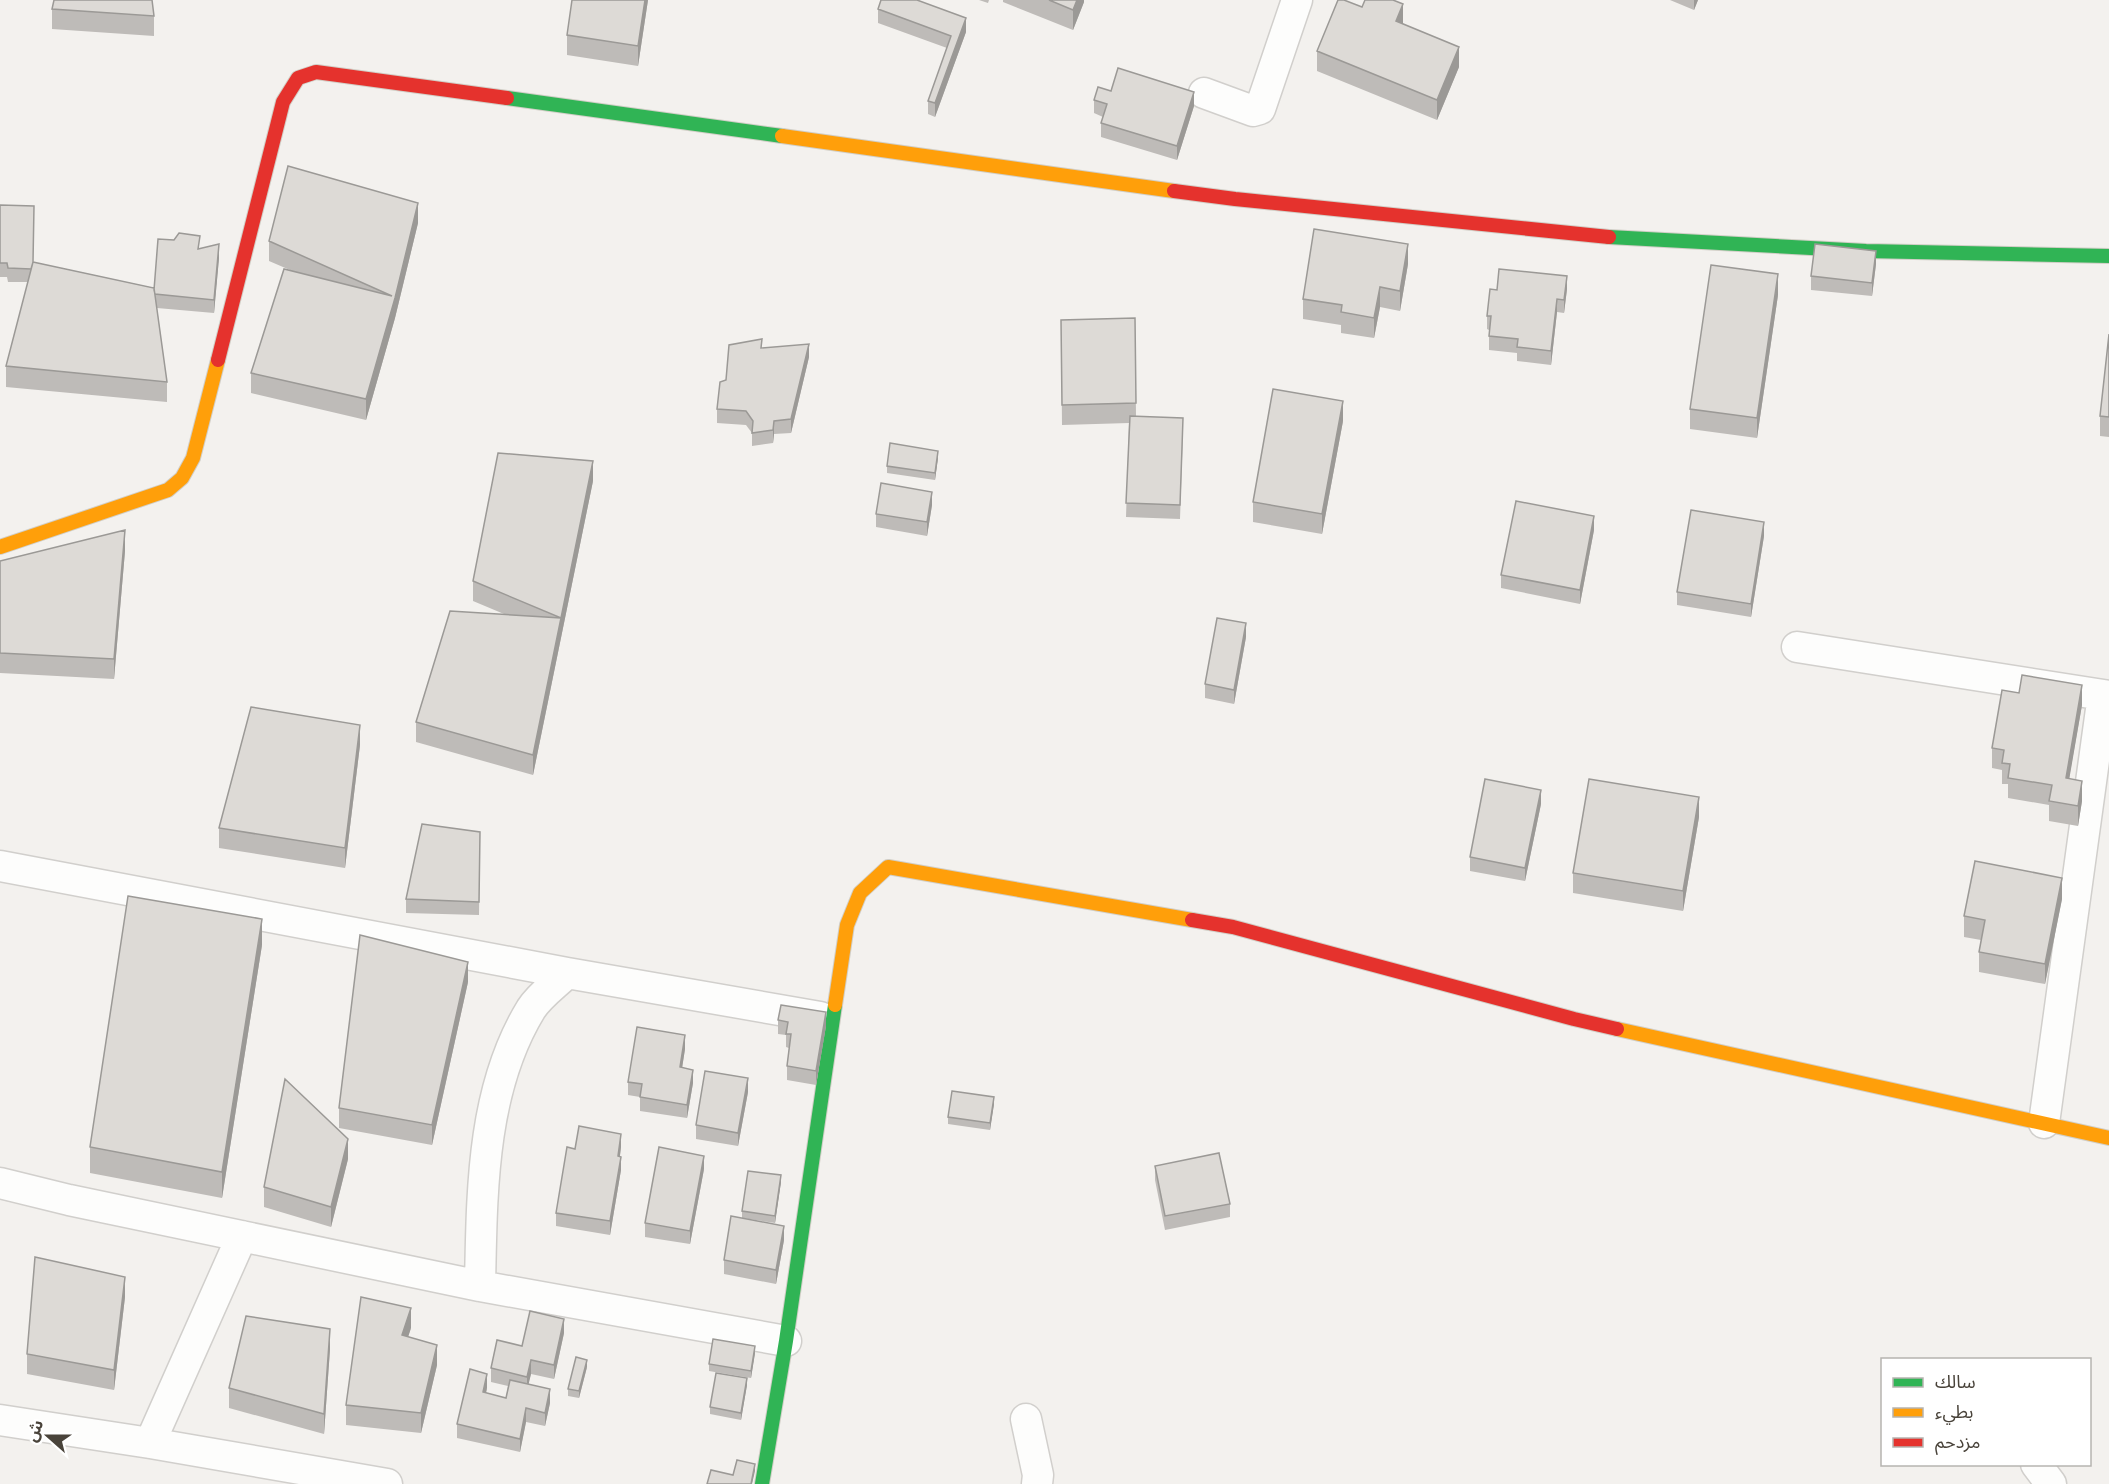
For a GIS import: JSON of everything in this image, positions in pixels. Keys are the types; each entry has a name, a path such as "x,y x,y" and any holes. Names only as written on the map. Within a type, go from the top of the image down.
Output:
{"street":[{"path":"1204,93 1253,111 1260,109 1297,0"},
{"path":"0,547 168,490 182,478 193,458 283,102 298,78 315,72 1235,199 1630,239 1866,251 2109,256"},
{"path":"1797,646 2106,696 2044,1124"},
{"path":"0,866 567,973 834,1019"},
{"path":"762,1484 786,1341 847,925 860,893 888,867 1233,927 1574,1019 2109,1138"},
{"path":"480,1286 482,1188 490,1128 504,1064 532,1007 567,973"},
{"path":"0,1183 69,1200 480,1286 786,1341"},
{"path":"150,1443 242,1236"},
{"path":"1026,1419 1038,1475 1037,1484"},
{"path":"0,1420 387,1484"},
{"path":"2038,1466 2051,1484"}],"building":[{"path":"54,0 152,0 154,16 52,9"},
{"path":"572,0 645,0 638,46 567,35"},
{"path":"881,0 917,0 966,18 935,103 928,101 951,36 878,9"},
{"path":"1049,0 1077,0 1073,10"},
{"path":"1338,0 1362,7 1365,0 1393,0 1403,4 1396,21 1459,47 1437,100 1317,51"},
{"path":"1118,68 1194,92 1177,146 1101,123 1107,104 1094,100 1098,87 1111,91"},
{"path":"288,166 418,203 395,298 366,399 251,373 284,269 392,296 269,241"},
{"path":"0,205 34,206 31,269 8,268 7,263 0,263"},
{"path":"1314,229 1408,244 1400,291 1380,287 1374,318 1341,312 1342,305 1303,299"},
{"path":"179,233 200,236 198,249 219,244 214,300 155,294 158,239 174,240"},
{"path":"1815,244 1876,251 1872,283 1811,276"},
{"path":"33,262 154,288 167,382 6,366"},
{"path":"1711,265 1778,274 1757,418 1690,409"},
{"path":"1499,269 1567,276 1564,300 1557,299 1551,351 1517,347 1518,339 1489,336 1491,316 1487,316 1490,289 1497,290"},
{"path":"1135,318 1136,403 1062,405 1061,320"},
{"path":"2109,334 2109,417 2100,416"},
{"path":"762,339 761,348 809,344 791,419 774,421 773,430 752,433 753,421 746,411 717,409 720,382 726,380 729,345"},
{"path":"1273,389 1343,401 1322,514 1253,502"},
{"path":"1130,416 1183,418 1180,505 1126,503"},
{"path":"890,443 938,451 935,473 887,466"},
{"path":"498,453 593,461 561,618 473,581"},
{"path":"881,483 932,492 927,522 876,514"},
{"path":"1516,501 1594,516 1580,590 1501,575"},
{"path":"1691,510 1764,522 1751,604 1677,592"},
{"path":"125,530 114,659 0,653 0,561"},
{"path":"450,611 561,618 533,755 416,722"},
{"path":"1217,618 1246,623 1234,690 1205,684"},
{"path":"2022,675 2082,685 2066,778 2082,781 2078,806 2049,801 2052,785 2008,778 2010,764 2002,763 2004,750 1992,748 2002,690 2019,693"},
{"path":"251,707 360,725 345,848 219,828"},
{"path":"1485,779 1541,790 1525,868 1470,857"},
{"path":"1589,779 1699,797 1683,891 1573,873"},
{"path":"422,824 480,832 479,902 406,899"},
{"path":"1975,861 2062,878 2045,964 1979,952 1985,920 1964,916"},
{"path":"128,896 262,919 222,1172 90,1147"},
{"path":"360,935 468,962 432,1125 339,1108"},
{"path":"781,1005 826,1012 816,1071 787,1066 791,1034 786,1034 788,1022 778,1020"},
{"path":"637,1027 685,1035 680,1067 693,1070 687,1105 640,1097 642,1084 628,1082"},
{"path":"705,1071 748,1078 738,1133 696,1125"},
{"path":"285,1079 348,1139 331,1207 264,1187"},
{"path":"952,1091 994,1097 990,1123 948,1117"},
{"path":"579,1126 621,1134 618,1156 621,1157 610,1221 556,1213 567,1147 575,1149"},
{"path":"659,1147 704,1156 690,1231 645,1223"},
{"path":"1219,1153 1230,1204 1165,1216 1155,1166"},
{"path":"748,1171 781,1175 775,1216 742,1211"},
{"path":"731,1216 784,1226 776,1270 724,1260"},
{"path":"35,1257 125,1277 114,1370 27,1354"},
{"path":"361,1297 411,1308 402,1335 437,1345 421,1413 346,1405"},
{"path":"530,1311 564,1319 554,1365 531,1360 527,1377 491,1368 497,1340 522,1346"},
{"path":"246,1316 330,1329 324,1414 229,1388"},
{"path":"713,1339 755,1346 751,1371 709,1364"},
{"path":"576,1357 587,1360 579,1391 568,1389"},
{"path":"470,1369 487,1374 483,1392 506,1398 510,1380 550,1389 545,1413 526,1408 520,1439 457,1424"},
{"path":"716,1373 747,1378 741,1413 710,1407"},
{"path":"737,1460 755,1464 751,1484 707,1484 711,1470 733,1475"}],"traffic: fast":[{"path":"507,98 782,136"},
{"path":"1609,237 1866,251 2109,256"},
{"path":"762,1484 786,1341 835,1005"}],"traffic: slow":[{"path":"782,136 1174,191"},
{"path":"0,547 168,490 182,478 193,458 218,360"},
{"path":"835,1005 847,925 860,893 888,867 1192,920"},
{"path":"1617,1029 2109,1138"}],"traffic: jam":[{"path":"218,360 283,102 298,78 316,72 507,98"},
{"path":"1174,191 1609,237"},
{"path":"1192,920 1233,927 1617,1029"}]}
